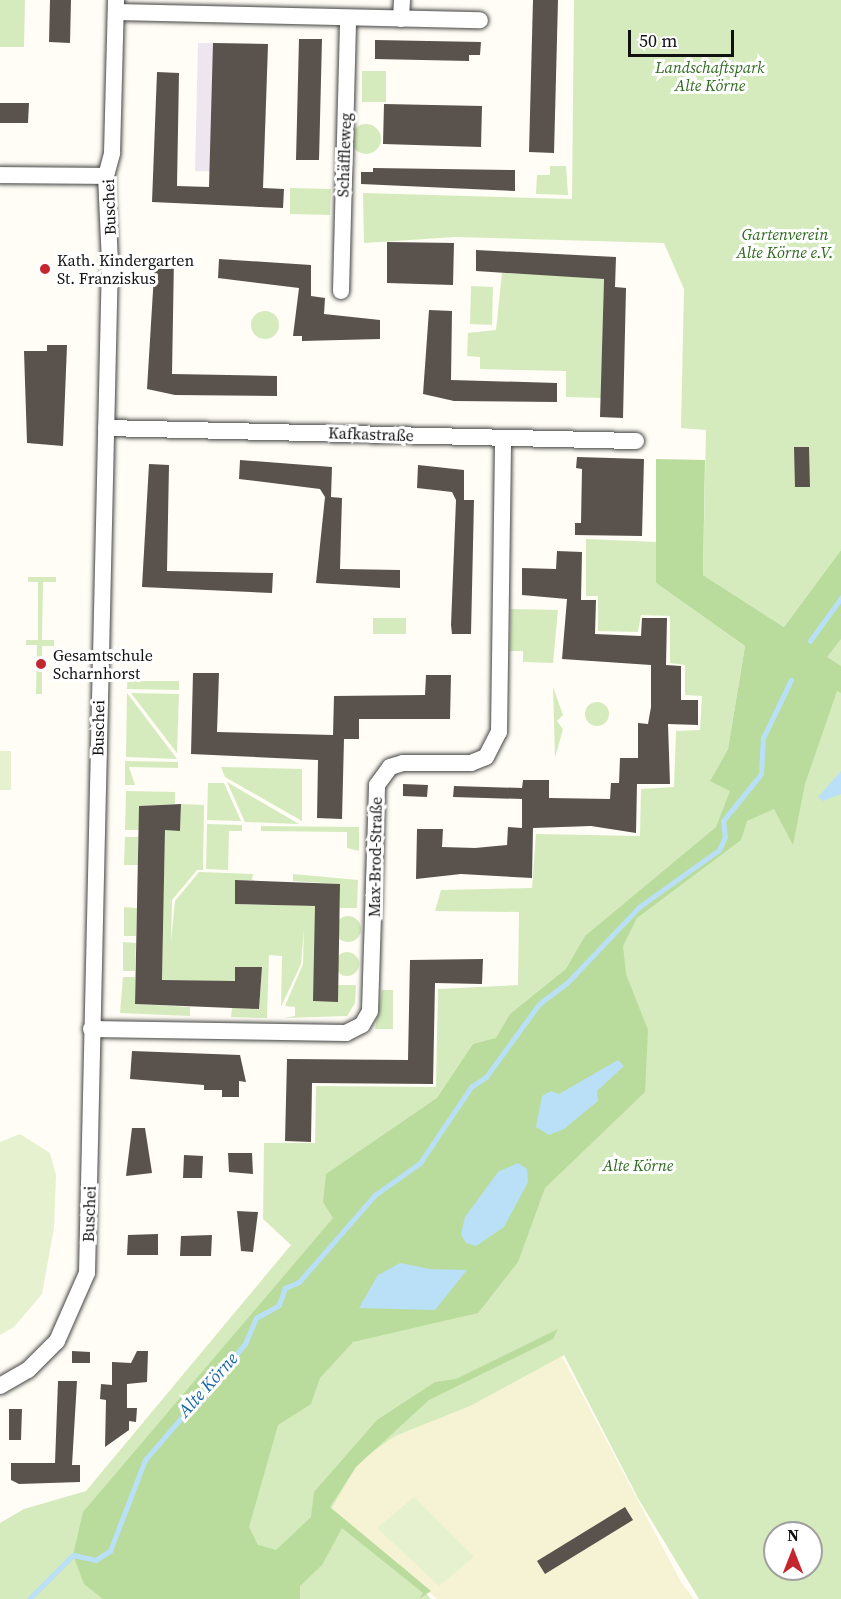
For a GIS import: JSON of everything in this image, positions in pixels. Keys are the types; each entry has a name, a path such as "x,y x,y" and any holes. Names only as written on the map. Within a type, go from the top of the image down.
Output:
{"street":[{"path":"401,19 402,0"},
{"path":"116,6 348,18 480,20"},
{"name":"Buschei","path":"0,1386 28,1370 57,1341 87,1273 106,428 106,176 112,153 116,6"},
{"name":"Schäffleweg","path":"341,291 348,18"},
{"path":"0,175 106,176"},
{"name":"Kafkastraße","path":"106,428 636,441"},
{"name":"Max-Brod-Straße","path":"91,1029 346,1033 362,1025 370,1011 377,785 390,767 402,763 471,763 486,757 499,732 503,438"}],"shaded area":[{"path":"198,43 268,44 264,173 195,171"},
{"path":"553,1339 681,1582 694,1599 437,1599 330,1507 356,1467 429,1400"}],"green space":[{"path":"0,0 25,0 24,47 0,47"},
{"path":"574,0 841,0 841,550 784,627 703,575 706,430 681,428 684,289 664,243 455,237 364,243 363,193 572,199"},
{"path":"362,71 386,71 386,102 362,102"},
{"path":"366,124 372,125 380,133 380,145 372,153 366,154 360,153 352,145 351,139 352,133 360,125"},
{"path":"550,166 566,166 568,195 536,194 537,175 550,175"},
{"path":"290,188 331,189 330,215 290,214"},
{"path":"502,273 604,276 601,398 566,397 566,371 480,369 480,357 467,356 468,333 496,330"},
{"path":"471,286 493,287 492,325 470,324"},
{"path":"265,311 275,315 279,325 275,335 265,339 255,335 251,325 255,315"},
{"path":"656,459 705,460 703,575 784,627 841,550 841,639 827,657 841,666 841,693 837,691 805,784 793,845 774,809 747,821 741,840 637,918 623,946 626,974 648,1030 645,1092 545,1188 518,1262 478,1313 353,1342 320,1378 311,1404 278,1425 249,1527 258,1545 276,1550 311,1517 314,1492 377,1420 435,1382 456,1379 558,1329 553,1339 429,1400 356,1467 330,1507 431,1591 419,1599 423,1593 342,1528 322,1565 300,1586 300,1599 103,1599 84,1584 73,1555 83,1512 333,1218 323,1202 326,1174 437,1098 473,1044 496,1038 510,1014 566,969 585,936 716,827 730,791 710,781 728,749 745,646 656,583"},
{"name":"Alte Körne","path":"586,539 656,542 656,583 745,646 728,749 710,781 841,582 841,1599 699,1599 639,1500 564,1355 470,1406 395,1436 359,1461 330,1511 405,1569 431,1599 0,1599 0,1523 24,1509 86,1491 291,1245 263,1219 264,1143 315,1143 316,1086 436,1087 438,989 518,985 519,912 435,911 441,890 532,888 536,834 640,836 641,789 674,787 676,731 700,730 702,696 685,695 685,665 670,663 670,616 641,615 638,632 598,631 598,596 586,596"},
{"path":"28,577 56,577 56,582 43,582 42,640 54,640 54,646 42,646 42,694 36,694 37,645 26,645 26,640 38,640 38,582 28,582"},
{"path":"511,609 558,610 553,663 523,662 523,651 510,651"},
{"path":"373,618 406,618 406,634 373,634"},
{"path":"128,668 138,668 138,681 179,681 179,690 127,689"},
{"path":"553,687 563,715 557,721 563,729 555,758"},
{"path":"127,693 177,759 126,757"},
{"path":"131,693 179,694 177,753"},
{"path":"597,702 602,703 608,709 608,719 602,725 597,726 592,725 586,719 585,714 586,709 592,703"},
{"path":"0,751 11,751 11,790 0,790"},
{"path":"125,761 178,762 178,768 129,767 135,785 125,785"},
{"path":"221,767 302,769 302,821 225,777"},
{"path":"227,782 299,824 245,822"},
{"path":"208,783 224,783 241,821 207,820"},
{"path":"126,791 175,792 175,804 139,806 139,830 125,830"},
{"path":"181,804 204,805 203,870 197,870 172,900 171,942 175,901 199,872 253,874 252,880 235,880 235,904 315,906 338,985 356,985 355,1003 347,1016 284,1018 295,1016 295,1007 285,1006 303,964 304,929 301,964 281,1007 282,956 269,955 267,1018 231,1017 232,1008 259,1009 262,967 236,967 235,982 162,980 165,830 180,830"},
{"path":"207,824 242,825 242,831 229,831 228,870 206,869"},
{"path":"261,826 359,827 359,851 347,848 347,832 261,831"},
{"path":"125,837 138,837 138,865 124,865"},
{"path":"293,874 358,880 357,908 340,908 340,884 293,881"},
{"path":"124,907 137,908 136,936 124,936"},
{"path":"348,916 357,920 361,929 357,938 348,942 339,938 335,929 339,920"},
{"path":"123,942 136,943 135,971 123,971"},
{"path":"347,952 356,955 359,964 356,973 347,976 338,973 335,964 338,955"},
{"path":"123,977 135,977 135,1004 190,1007 190,1016 120,1013"},
{"path":"382,990 393,990 393,1029 375,1029"},
{"path":"20,1134 50,1153 56,1175 54,1228 42,1294 14,1327 0,1335 0,1142"},
{"path":"414,1497 474,1557 439,1586 377,1528"}],"water":[{"path":"841,771 841,794 823,801 818,797"},
{"path":"618,1060 624,1066 597,1091 598,1101 564,1129 549,1135 536,1127 542,1096 551,1091 559,1094"},
{"path":"518,1163 527,1169 528,1182 504,1227 476,1246 466,1243 461,1234 465,1217 498,1172"},
{"path":"400,1263 430,1269 467,1270 435,1310 359,1308 378,1275"}],"building":[{"path":"50,0 71,0 70,43 49,42"},
{"path":"533,0 558,0 554,153 529,152"},
{"path":"299,39 322,39 319,160 296,160"},
{"path":"375,40 481,42 480,55 469,55 469,61 375,59"},
{"path":"213,43 268,44 263,188 284,189 283,208 152,202 157,72 179,73 177,186 209,187"},
{"path":"0,103 29,103 28,123 0,123"},
{"path":"384,104 482,106 481,147 383,144"},
{"path":"373,168 515,170 515,191 361,184 361,172 373,172"},
{"path":"387,242 454,243 453,285 387,283"},
{"path":"476,250 616,257 615,287 626,288 623,418 600,417 604,279 476,271"},
{"path":"155,258 174,258 172,374 277,376 277,396 175,395 147,389"},
{"path":"219,259 311,265 311,296 325,298 324,314 380,320 380,339 302,341 302,336 293,336 299,288 218,278"},
{"path":"429,310 452,311 451,380 557,383 557,402 454,401 423,394"},
{"path":"47,345 67,345 63,446 27,443 24,351 47,351"},
{"path":"794,447 809,447 810,487 795,487"},
{"path":"577,457 644,459 642,536 575,535 575,523 581,523 582,469 576,468"},
{"path":"240,460 332,467 331,497 342,498 340,569 400,570 400,588 316,583 325,497 320,489 239,479"},
{"path":"149,464 169,465 167,571 273,573 272,593 142,587"},
{"path":"418,465 464,470 464,500 474,500 471,634 452,634 456,500 452,492 417,488"},
{"path":"557,551 582,552 581,600 596,600 595,634 641,636 642,618 667,618 666,665 681,666 681,700 698,700 698,725 668,724 670,784 637,784 636,833 591,826 533,828 532,878 461,874 416,879 417,829 443,829 442,847 475,848 507,845 508,827 522,828 522,799 453,797 454,786 522,788 523,780 549,780 549,798 610,799 611,783 619,783 620,758 638,758 638,723 648,724 651,707 651,665 562,659 567,599 522,595 522,568 556,569"},
{"path":"193,673 219,673 217,732 333,735 334,696 425,695 426,675 451,675 450,719 359,719 359,739 344,739 342,819 317,818 318,760 191,754"},
{"path":"403,784 428,785 427,797 403,796"},
{"path":"181,804 180,831 165,830 162,980 235,981 235,967 262,967 259,1009 135,1004 139,806"},
{"path":"235,880 340,884 338,1002 313,1001 315,906 235,904"},
{"path":"483,959 482,984 435,983 433,1084 312,1083 311,1142 285,1141 287,1059 408,1060 410,960"},
{"path":"132,1051 240,1055 246,1082 239,1081 239,1097 222,1097 222,1090 204,1090 204,1085 130,1079"},
{"path":"132,1128 145,1128 152,1173 126,1176"},
{"path":"228,1153 252,1153 253,1174 229,1172"},
{"path":"184,1155 203,1156 202,1178 183,1178"},
{"path":"237,1211 258,1212 253,1252 241,1251"},
{"path":"158,1234 158,1255 127,1255 128,1235"},
{"path":"212,1235 211,1256 180,1256 181,1236"},
{"path":"72,1351 90,1352 90,1363 72,1363"},
{"path":"137,1351 148,1351 147,1382 127,1384 127,1408 137,1408 136,1422 129,1421 129,1430 105,1447 106,1400 100,1399 101,1384 112,1385 112,1362 131,1363"},
{"path":"58,1381 77,1381 72,1465 80,1465 80,1482 19,1484 11,1480 11,1463 55,1463"},
{"path":"9,1409 22,1409 21,1440 9,1440"},
{"path":"625,1507 633,1520 545,1574 537,1561"}],"waterway":[{"name":"Alte Körne","path":"810,641 841,598"},
{"name":"Alte Körne","path":"29,1599 73,1555 96,1560 110,1551 145,1460 245,1344 256,1318 279,1305 285,1288 299,1282 375,1195 420,1163 471,1087 486,1077 539,1004 567,983 639,907 719,850 725,837 723,821 761,774 763,738 791,680"}],"place":[{"name":"Kath. Kindergarten St. Franziskus","path":"45,269"},
{"name":"Gesamtschule Scharnhorst","path":"41,664"}],"park label":[{"name":"Landschaftspark Alte Körne","path":"710,76"},
{"name":"Gartenverein Alte Körne e.V.","path":"785,243"}]}
